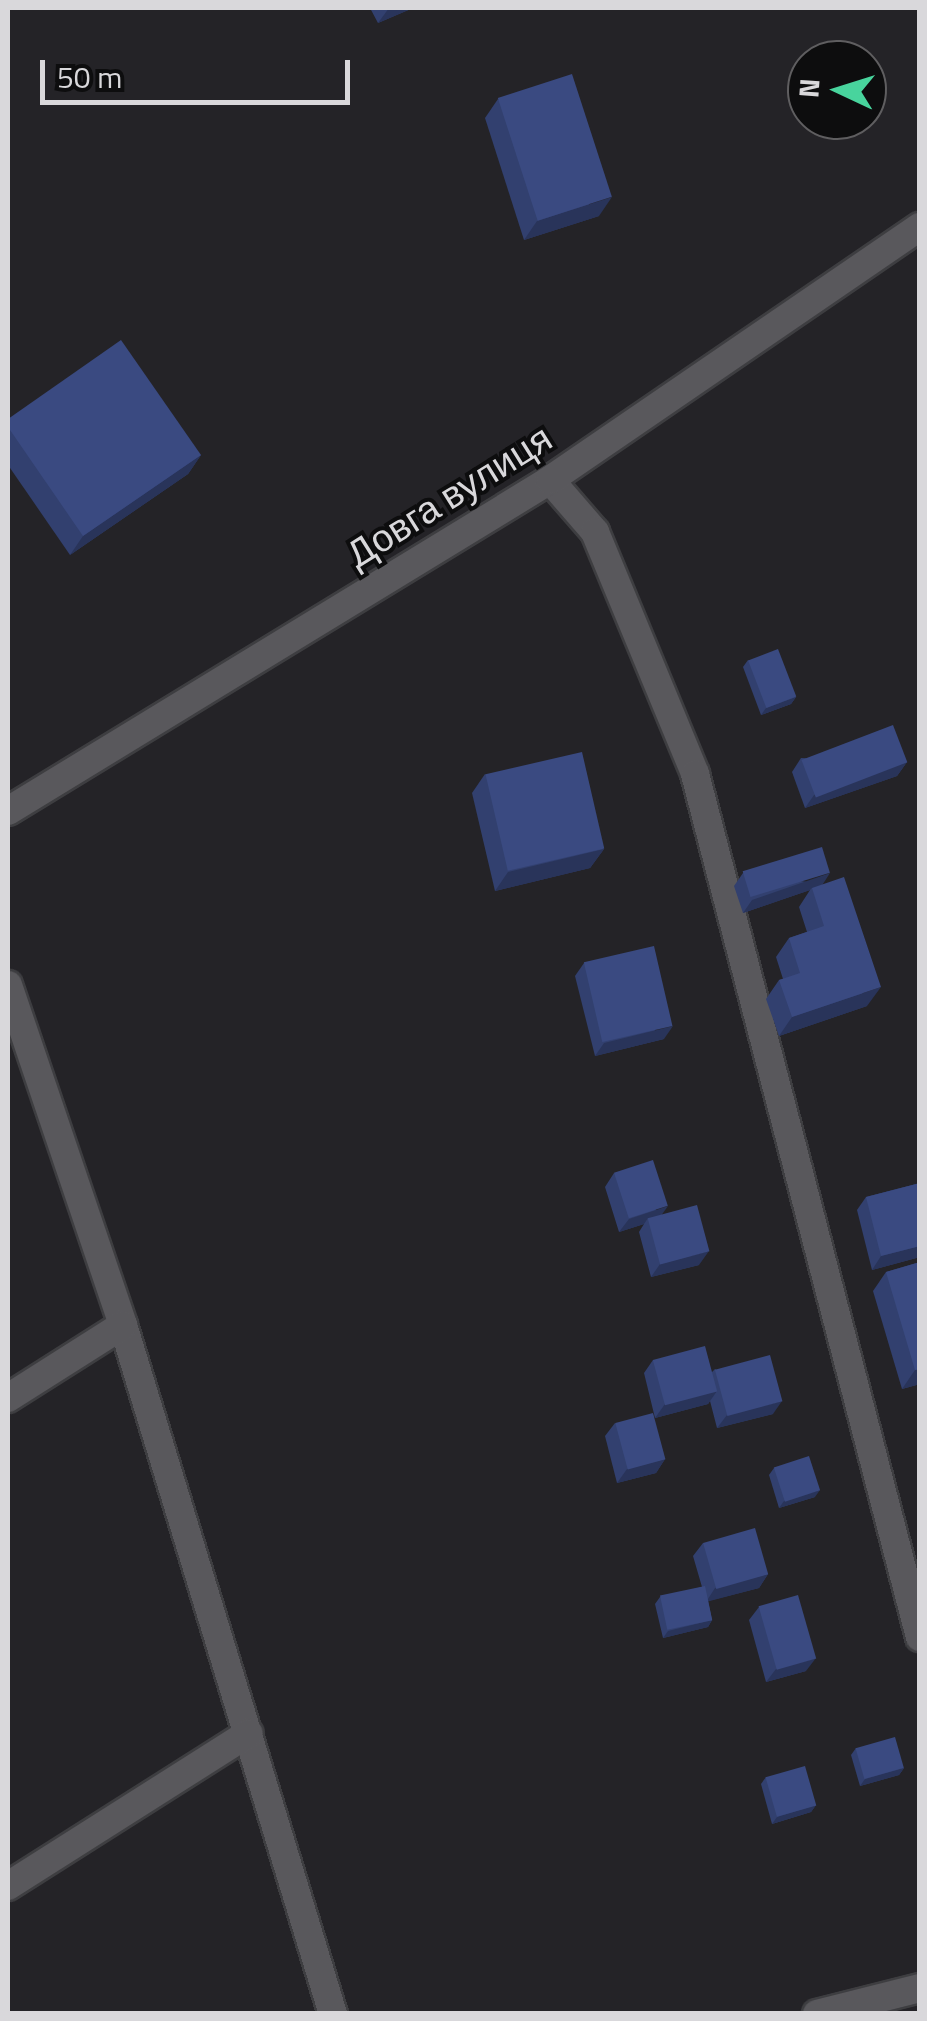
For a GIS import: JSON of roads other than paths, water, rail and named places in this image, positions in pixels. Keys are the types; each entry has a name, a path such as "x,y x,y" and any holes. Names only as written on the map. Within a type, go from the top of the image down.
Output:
{"street":[{"name":"Довга вулиця","path":"8,812 550,480 920,227"},
{"path":"550,480 595,532 695,774 920,1637"},
{"path":"8,985 123,1325 333,2014"},
{"path":"8,1398 123,1325"},
{"path":"8,1886 249,1733"},
{"path":"817,2014 920,1988"}]}
